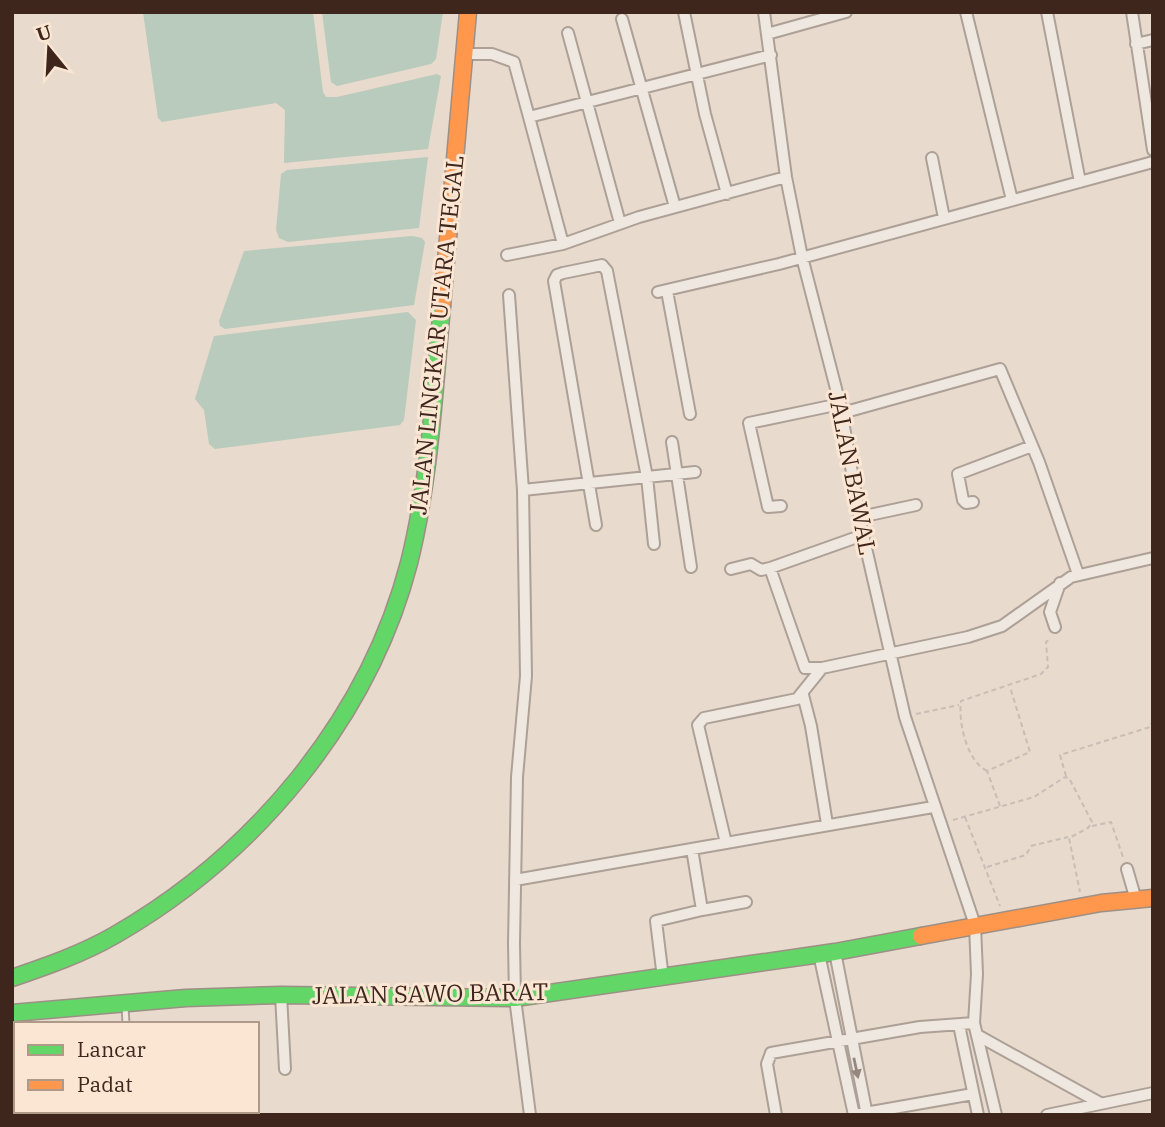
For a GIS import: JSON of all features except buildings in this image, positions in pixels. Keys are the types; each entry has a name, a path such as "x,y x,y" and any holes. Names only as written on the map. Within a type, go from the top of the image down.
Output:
{"main road":[{"name":"JALAN LINGKAR UTARA TEGAL","path":"12,978 113,936 161,906 234,846 266,816 332,732 379,645 399,595 418,530 427,470 468,12"},
{"name":"JALAN SAWO BARAT","path":"12,1013 125,1003 281,996 515,998 827,953 1083,906 1153,898"}],"street":[{"path":"684,12 699,74 705,114 727,194"},
{"name":"JALAN BAWAL","path":"764,12 766,56 797,258 841,408 860,517 854,538 889,647 927,808 939,824 973,926 977,974 966,1024"},
{"path":"767,34 846,12"},
{"path":"966,12 1012,201"},
{"path":"1048,12 1080,182"},
{"path":"1132,12 1153,150"},
{"path":"622,19 674,207"},
{"path":"568,33 620,223"},
{"path":"1136,44 1153,40"},
{"path":"464,54 492,54 514,62 563,244"},
{"path":"529,117 766,56"},
{"path":"932,158 944,218"},
{"path":"690,414 662,292 779,264 1153,162"},
{"path":"507,255 563,244 620,223 786,177"},
{"path":"596,525 554,281 563,273 599,266 605,267 607,271 648,477 654,544"},
{"path":"509,295 523,490 526,676 517,778 515,998 530,1115"},
{"path":"780,506 768,507 749,424 823,408 841,408 1000,369 1032,446 1078,574"},
{"path":"673,442 691,567"},
{"path":"972,502 963,500 958,474 1032,446"},
{"path":"523,490 695,472"},
{"path":"860,517 916,505"},
{"path":"731,569 751,564 761,570 770,568 854,538"},
{"path":"770,568 804,665 806,668 822,668 889,647 968,637 1002,626 1078,574 1153,558"},
{"path":"1055,627 1050,612 1060,587"},
{"path":"726,843 700,721 803,695 822,668"},
{"path":"803,695 811,726 827,824"},
{"path":"515,880 927,808"},
{"path":"692,849 702,910"},
{"path":"1127,869 1136,900"},
{"path":"663,978 656,921 746,902"},
{"path":"827,953 850,1038 866,1114"},
{"path":"827,953 836,1040 854,1115 973,1094"},
{"path":"281,996 285,1069"},
{"path":"966,1024 973,1094 978,1115"},
{"path":"776,1115 767,1064 769,1055 836,1040 920,1027 966,1024 977,1035 1100,1103"},
{"path":"977,1035 996,1115"},
{"path":"1047,1115 1153,1093"}],"lane":[{"path":"125,1003 126,1022"}],"path":[{"path":"1000,807 987,771 973,761 960,705 963,698 1041,674 1048,667 1046,642 1056,634 1055,627"},
{"path":"987,771 1030,752 1009,685"},
{"path":"905,717 960,705"},
{"path":"1090,826 1093,822 1066,777 1060,755 1150,727 1153,720"},
{"path":"939,824 1034,797 1066,777"},
{"path":"965,817 1005,920"},
{"path":"986,867 1026,855 1031,846 1070,836 1090,826 1111,822 1127,869"},
{"path":"1070,836 1083,906"}],"shaded area":[{"path":"143,12 313,12 323,92 326,97 337,97 437,74 441,76 428,149 284,163 285,110 276,103 162,122 158,118"},
{"path":"322,12 443,12 436,59 431,64 337,86 331,82"},
{"path":"428,157 419,228 288,242 279,238 276,230 281,174 287,170"},
{"path":"412,236 422,238 425,242 414,305 225,329 220,326 219,321 244,251"},
{"path":"408,312 416,320 404,420 400,425 215,449 209,444 204,410 195,399 214,336"}],"traffic: fast":[{"path":"12,978 90,948 115,935 166,902 214,865 258,824 299,778 335,729 365,676 390,621 409,563 427,467 442,306"},
{"path":"12,1013 186,998 281,995 515,998 835,952 921,936"}],"traffic: slow":[{"path":"442,306 468,12"},
{"path":"921,936 1101,903 1153,898"}]}
